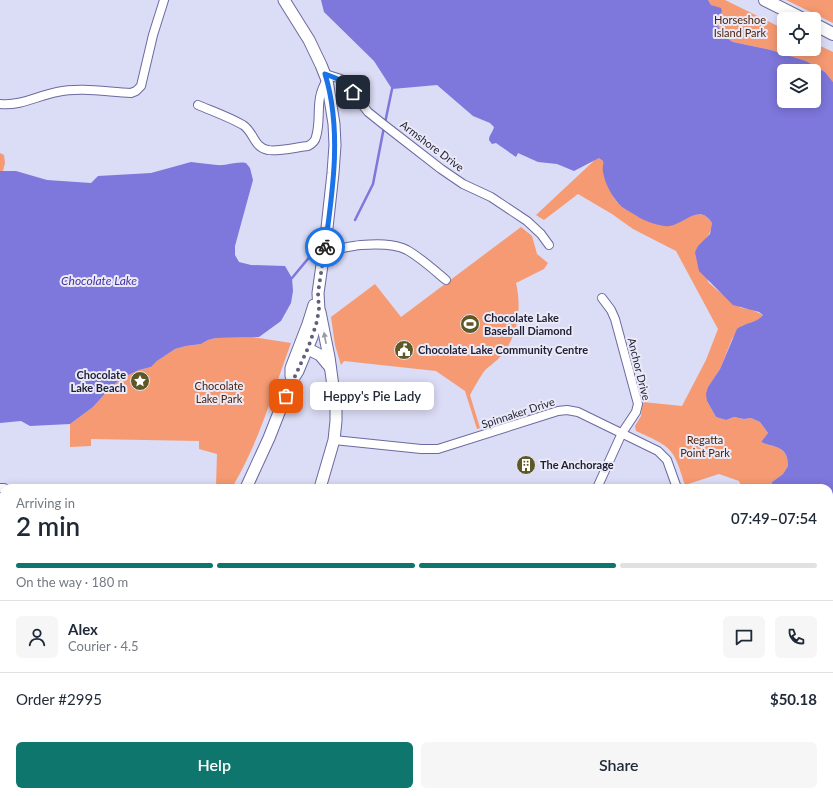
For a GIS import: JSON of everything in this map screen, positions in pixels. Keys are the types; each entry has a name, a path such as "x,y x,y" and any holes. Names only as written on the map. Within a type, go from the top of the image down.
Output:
{"main road":[{"path":"284,0 309,40 326,77 332,108 335,145 318,293 304,347"},
{"path":"765,0 789,12"},
{"path":"821,28 833,34"},
{"path":"318,293 319,310 329,357 336,408 334,440 321,484"},
{"path":"248,484 292,382 291,368 304,347 319,310"},
{"path":"304,347 320,355 330,367"}],"street":[{"path":"0,104 22,102 56,92 73,89 131,93 136,91 141,86 153,36 164,0"},
{"path":"198,105 243,125 250,131 256,143 269,151 308,146 312,144 316,138 319,101 326,77"},
{"name":"Armshore Drive","path":"326,77 341,79 368,112 441,170 463,184 491,197 527,221 541,234 549,245"},
{"path":"324,251 338,250 359,245 386,244 406,249 446,280"},
{"name":"Anchor Drive","path":"599,484 622,434 636,412 638,400 615,319 611,310 602,298"},
{"name":"Spinnaker Drive","path":"334,440 421,449 438,449 558,411 567,410 578,412 655,450 664,456 670,466 677,484"}],"green space":[{"name":"Horseshoe Island Park","path":"708,0 725,0 777,26 777,52 733,42 722,35 715,19 722,12 711,5"},
{"path":"786,0 833,0 833,23 821,17 821,12 811,12"},
{"name":"Horseshoe Island Park","path":"821,46 833,52 833,82 825,72 821,70 821,64 811,64 790,56 821,56"},
{"path":"0,153 4,155 5,163 3,171 0,171"},
{"name":"Regatta Point Park","path":"598,157 603,161 611,192 620,205 627,210 667,226 700,214 708,218 712,223 711,228 703,242 708,282 741,308 750,309 763,315 759,320 741,326 732,339 720,369 708,387 707,401 716,417 726,420 734,417 744,419 751,418 760,422 768,433 761,442 780,448 786,454 788,466 783,474 772,482 772,484 740,484 739,481 719,474 685,484 674,456 670,450 658,441 636,431 635,426 641,416 643,402 682,406 706,360 718,329 676,251 633,229 612,214 578,194 544,220 536,215"},
{"path":"521,227 532,236 537,254 548,263 544,269 516,283 519,303 515,331 507,348 501,356 483,373 470,395 480,428 477,429 465,391 436,371 344,361 341,365 335,345 331,317 375,284 401,317"},
{"name":"Chocolate Lake Park","path":"253,337 291,343 258,434 234,484 216,484 217,454 199,449 199,441 91,439 91,446 70,447 70,424 93,407 110,388 122,378 139,370 151,367 175,349 201,344 216,338"}],"water":[{"path":"321,0 708,0 711,5 721,8 722,12 715,19 722,35 733,42 771,50 777,52 777,56 790,56 811,64 777,64 777,108 821,108 821,70 825,72 833,82 833,484 772,484 772,482 783,474 788,466 786,454 780,448 761,442 768,433 760,422 751,418 744,419 734,417 726,420 716,417 707,401 706,394 708,387 720,369 737,329 757,320 763,315 759,312 733,305 699,271 695,252 698,246 710,234 712,223 707,217 697,214 670,226 651,223 640,218 619,204 613,196 604,177 603,161 599,158 574,171 557,164 538,162 518,153 516,157 496,143 492,144 489,138 494,127 490,123 473,116 437,85 392,89 374,61 324,12"},
{"name":"Chocolate Lake","path":"191,162 221,165 246,163 250,168 253,180 235,246 235,255 239,262 251,265 285,266 292,278 293,291 291,303 281,321 259,337 216,338 201,344 175,349 151,367 139,370 122,378 110,388 93,407 70,424 30,426 21,421 0,423 0,171 16,171 47,180 91,183 98,176 151,173"}],"waterway":[{"path":"385,123 392,89"},
{"path":"355,220 373,184 384,127"},
{"path":"292,278 312,254"}],"way so far":[{"path":"286,396 308,348 316,325 319,310 318,293 325,247"}],"place":[{"name":"Chocolate Lake Baseball Diamond","path":"470,324"},
{"name":"Chocolate Lake Community Centre","path":"404,350"},
{"name":"Chocolate Lake Beach","path":"140,381"},
{"name":"Heppy's Pie Lady","path":"286,396"},
{"name":"The Anchorage","path":"526,465"}],"route":[{"path":"325,247 335,145 332,108 325,74 341,79 353,92"}]}
